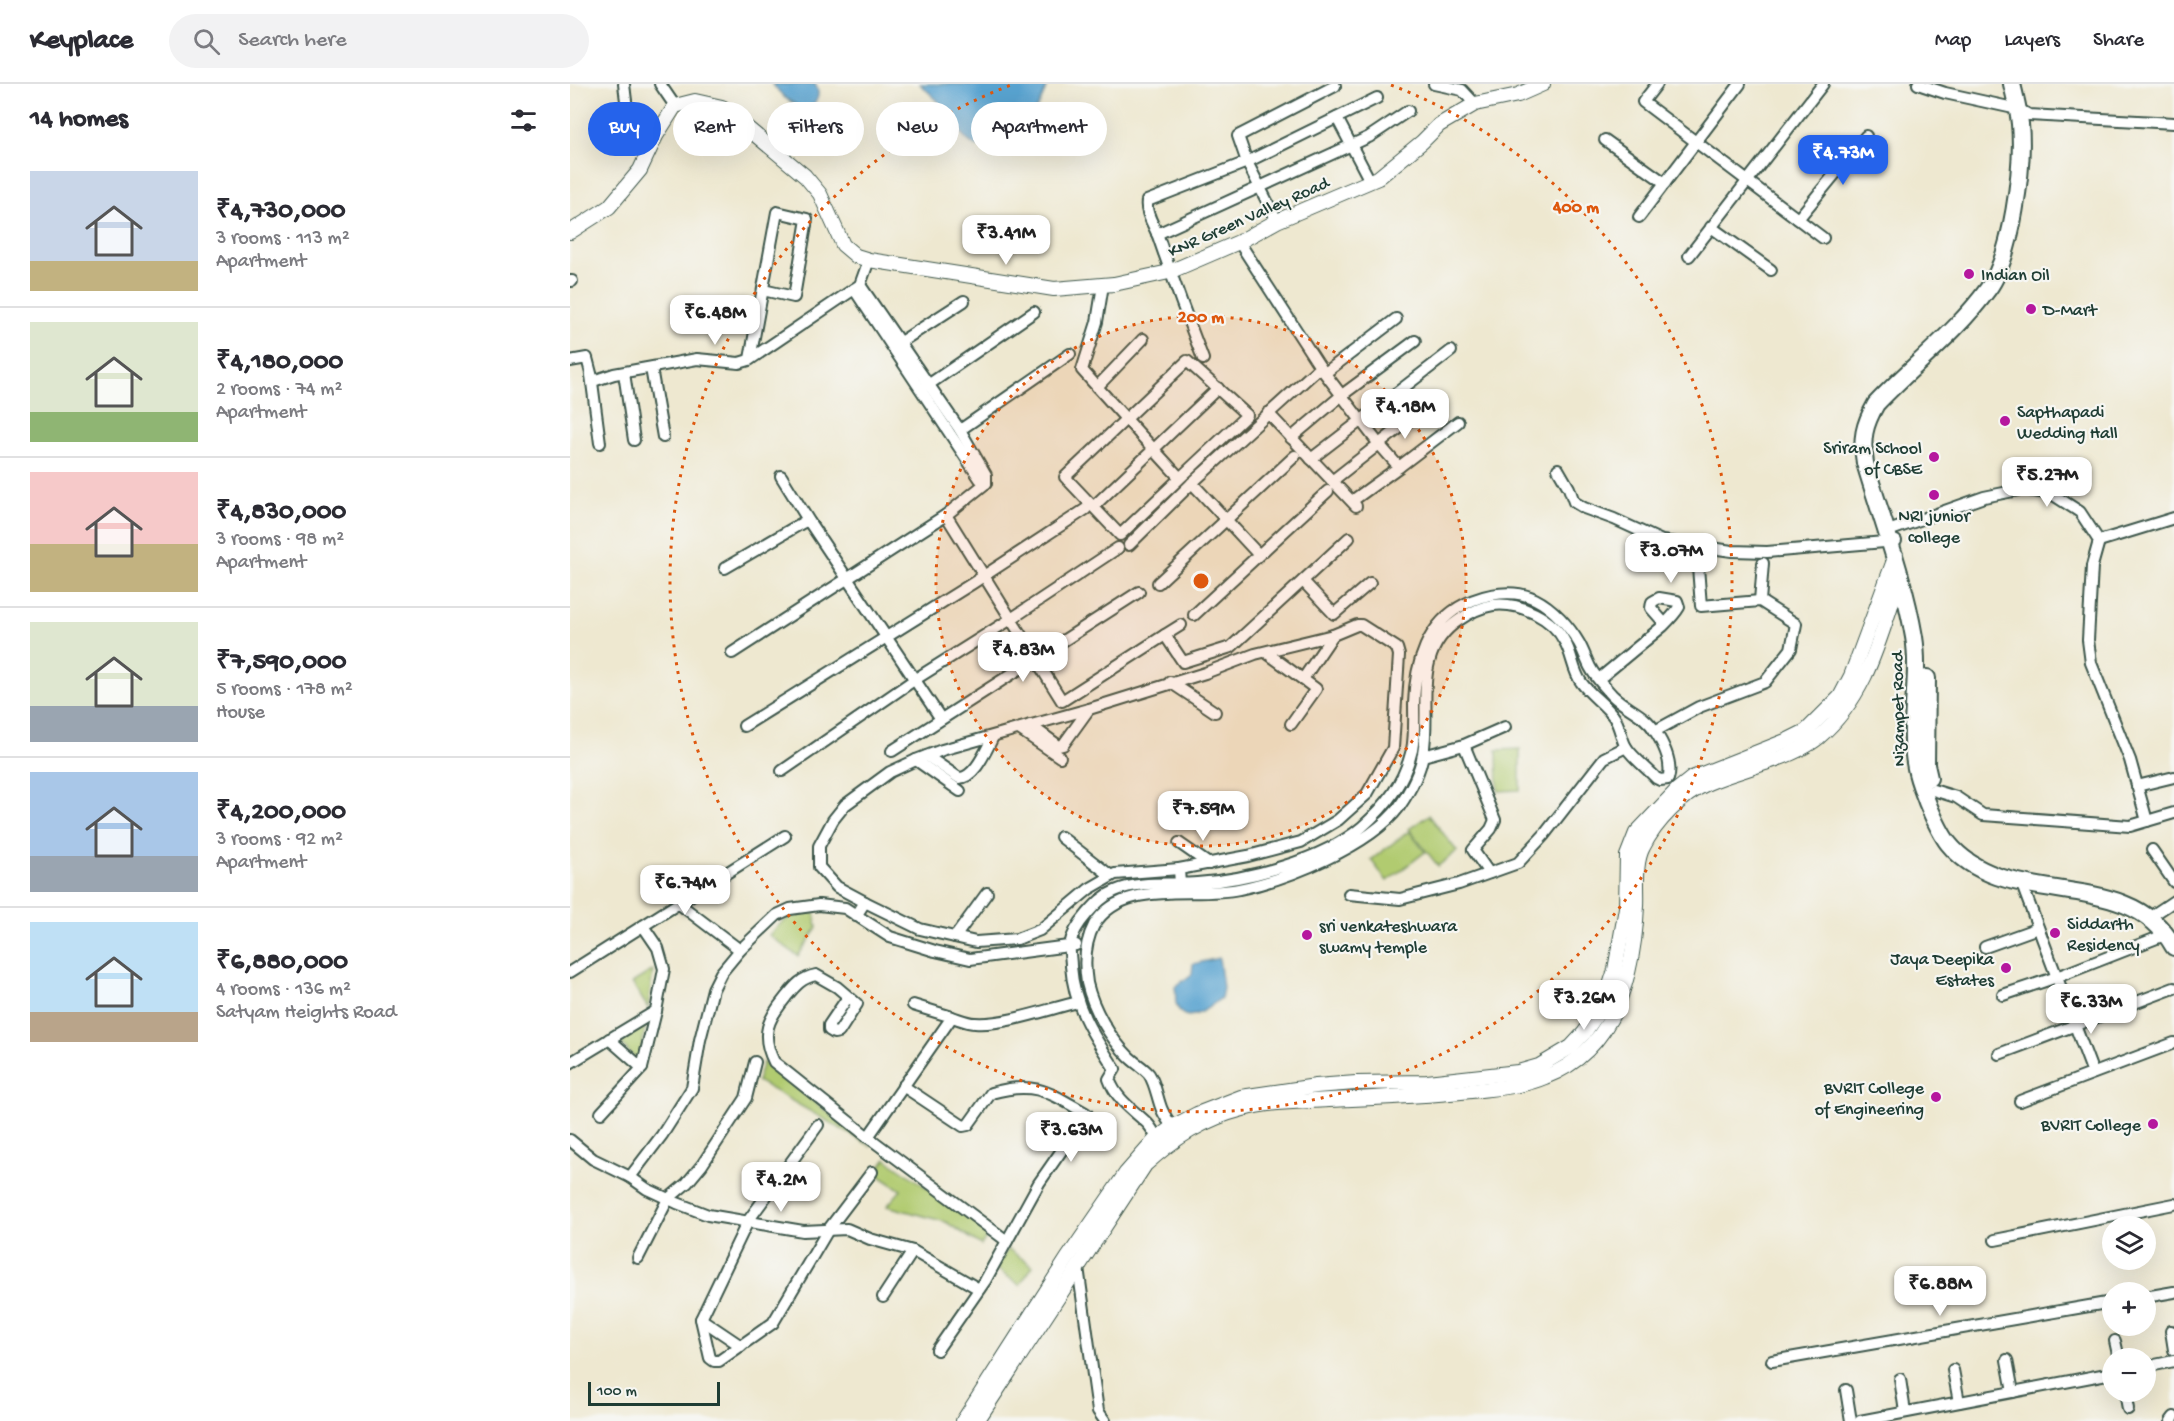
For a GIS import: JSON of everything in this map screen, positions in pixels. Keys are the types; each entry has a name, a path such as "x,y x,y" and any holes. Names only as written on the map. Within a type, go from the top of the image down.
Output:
{"main road":[{"name":"Nizampet Road","path":"2012,84 2024,112"},
{"name":"Nizampet Road","path":"2022,84 2024,112 2018,178 2007,244 1998,273 1979,300 1876,404 1866,423 1862,446 1865,463 1897,552 1925,644 1926,765 1933,790 1948,826 1960,841 1982,860 2019,872 2107,890 2130,898 2156,913 2172,937"},
{"name":"Nizampet Road","path":"1897,552 1917,662 1914,734 1916,768 1932,815 1944,837 1957,852 1986,872 2021,882 2110,899 2141,912 2172,937"}],"street":[{"path":"624,84 626,102"},
{"path":"660,84 673,103"},
{"path":"1434,84 1462,90 1475,104"},
{"name":"KNR Green Valley Road","path":"755,134 805,176 820,194 843,245 856,256 869,260 1054,289 1103,285 1169,272 1239,242 1277,221 1378,178 1439,125 1475,104 1518,95 1543,84"},
{"path":"1658,84 1643,102 1823,238"},
{"path":"1639,217 1740,84"},
{"path":"1689,256 1823,84"},
{"path":"1917,84 1946,88 2024,112 2174,123"},
{"path":"1277,221 1247,162 1238,136 1335,86"},
{"path":"1203,359 1146,208 1147,201 1247,162 1377,98"},
{"path":"661,128 673,109"},
{"path":"1157,234 1369,138 1408,111"},
{"path":"1337,118 1370,181"},
{"path":"1798,219 1866,136"},
{"path":"1605,140 1665,183"},
{"path":"570,232 609,207 640,170 647,156"},
{"path":"750,359 777,212 807,219 794,297 763,290"},
{"path":"1711,227 1771,270"},
{"path":"1239,242 1323,370 1399,467"},
{"path":"570,361 587,358 593,381 697,359 739,363 750,359 857,287 869,260"},
{"path":"1103,285 1097,322 1082,370 1180,478"},
{"path":"857,287 960,430 986,475 986,483"},
{"path":"857,287 980,479 986,483"},
{"path":"899,343 964,301"},
{"path":"928,385 1034,312"},
{"path":"1129,544 1268,413 1323,370 1396,319"},
{"path":"1097,387 1143,339"},
{"path":"1291,438 1342,395 1415,341"},
{"path":"1311,459 1451,351"},
{"path":"960,430 1070,354"},
{"path":"1187,361 1218,388 1247,415 1120,535 1090,507 1065,477 1187,361"},
{"path":"651,368 663,437"},
{"path":"624,373 634,440"},
{"path":"591,374 600,443"},
{"path":"744,726 1090,507 1218,388"},
{"path":"1268,413 1311,459 1330,486 1354,504 1458,422"},
{"path":"1194,615 1330,486 1378,443 1416,415"},
{"path":"1158,583 1294,456"},
{"path":"1558,469 1574,502 1584,508 1662,541 1732,551 1897,552 1984,497 2023,489 2052,494 2080,512 2099,541 2092,566 2088,640 2091,663 2130,760 2147,821"},
{"path":"781,476 940,719"},
{"path":"732,653 946,515 986,483"},
{"path":"1192,483 1258,554"},
{"path":"946,515 1062,701 1181,625"},
{"path":"2099,541 2174,518"},
{"path":"725,568 802,523 806,521 810,523"},
{"path":"1165,635 1183,662 1231,647 1349,538"},
{"path":"782,771 914,680 1118,548"},
{"path":"963,1421 1126,1173 1175,1132 1243,1108 1282,1102 1428,1096 1519,1085 1563,1070 1582,1055 1603,1034 1621,1002 1633,943 1639,858 1642,847 1660,822 1676,789 1692,778 1788,741 1806,731 1840,697 1851,676 1897,552"},
{"path":"1115,1069 1089,1027 1072,986 1070,945 1075,931 1100,899 1117,890 1134,886 1239,889 1282,876 1344,850 1372,833 1397,809 1414,782 1419,769 1426,731 1424,685 1427,665 1436,644 1452,624 1472,611 1493,605 1515,607 1536,614 1554,627 1565,641 1579,680 1615,718 1626,747 1656,778 1676,789 1710,783 1791,754 1820,736 1849,706 1871,665 1891,604 1897,552"},
{"path":"1760,601 1763,563"},
{"path":"1655,731 1699,706 1765,682 1791,649 1796,624 1760,601 1701,606 1698,567"},
{"path":"1303,581 1334,614 1370,583"},
{"path":"892,751 1139,592"},
{"path":"1175,1132 1162,1110 1149,1074 1117,1044 1100,1015 1087,983 1086,945 1091,931 1100,915 1118,902 1145,894 1268,871 1305,858 1360,829 1389,801 1403,777 1416,727 1414,702 1421,654 1431,634 1446,616 1466,603 1495,594 1514,594 1534,599 1548,608 1563,621 1579,643 1590,668 1599,679 1625,707 1647,719 1655,731 1669,764 1676,789"},
{"path":"1881,594 1891,604"},
{"path":"1599,679 1665,624"},
{"path":"1361,625 1397,648 1399,655 1393,748 1367,794 1338,820 1301,842 1209,864 1115,874 1089,889 1040,930 1017,939 975,942 920,929 837,887 819,867 819,846 832,820 845,805 890,772 915,760 942,750 1089,709 1205,673 1255,654 1267,653 1333,635 1361,625"},
{"path":"1303,679 1333,635"},
{"path":"1267,653 1316,688 1292,724"},
{"path":"1170,682 1215,712"},
{"path":"1395,702 1414,702"},
{"path":"1615,718 1625,707"},
{"path":"1025,727 1059,746 1063,745 1089,709"},
{"path":"1395,720 1414,719"},
{"path":"1025,727 1060,757"},
{"path":"1423,756 1464,745 1505,727"},
{"path":"927,756 958,778 963,778 971,773 993,737"},
{"path":"1464,745 1495,820 1495,824 1473,850 1489,873"},
{"path":"1349,894 1400,899 1459,884 1518,863 1544,835 1604,758 1626,747"},
{"path":"915,760 960,790"},
{"path":"1407,765 1419,769"},
{"path":"2137,786 2174,777"},
{"path":"1933,790 1956,797 1983,815 2130,826 2174,813"},
{"path":"570,972 785,836"},
{"path":"1061,837 1111,876"},
{"path":"1179,843 1209,864"},
{"path":"2152,850 2174,882"},
{"path":"1190,886 1195,866"},
{"path":"1179,869 1190,886"},
{"path":"2021,882 2093,1073"},
{"path":"955,937 987,893"},
{"path":"845,908 853,896"},
{"path":"2156,913 2174,901"},
{"path":"856,916 865,902"},
{"path":"678,903 740,950"},
{"path":"630,1177 662,1135 692,1088 700,1040 713,989 721,973 740,950 777,915 790,909 819,905 845,908 890,937 935,951 970,958 1086,945"},
{"path":"600,1113 642,1068 656,1011 664,969 658,948 643,926"},
{"path":"1985,948 2038,928"},
{"path":"2003,995 2172,937"},
{"path":"848,997 837,987 816,975 798,982 769,1017 768,1051 774,1062 868,1137 1007,1241"},
{"path":"1999,1054 2174,988"},
{"path":"913,1005 974,1023 1017,1018 1078,1002"},
{"path":"570,1064 656,1011"},
{"path":"868,1137 952,1017"},
{"path":"609,1040 642,1068"},
{"path":"2020,1101 2174,1043"},
{"path":"1132,1060 1115,1069 1109,1079 1117,1096 1148,1124 1160,1143"},
{"path":"638,1258 668,1199 702,1166 739,1110 746,1098 755,1062"},
{"path":"903,1086 963,1126 968,1125 991,1093 1018,1087 1032,1087 1048,1091 1087,1114 1040,1183 979,1289 937,1350"},
{"path":"1148,1124 1158,1118 1162,1110"},
{"path":"818,1125 748,1221 701,1319 710,1358 719,1361 773,1323 828,1230 872,1172"},
{"path":"570,1140 592,1159 630,1177 647,1189 708,1215 803,1231 847,1229 870,1239 914,1251 979,1289"},
{"path":"977,1421 1160,1143"},
{"path":"1995,1240 2174,1204"},
{"path":"884,1297 914,1251"},
{"path":"1078,1267 1098,1411 1105,1421"},
{"path":"2156,1295 2174,1292"},
{"path":"1773,1361 2102,1304"},
{"path":"701,1319 741,1346"},
{"path":"2171,1331 2174,1350"},
{"path":"2115,1341 2117,1348"},
{"path":"2007,1360 2013,1392"},
{"path":"2156,1365 2174,1361"},
{"path":"1953,1370 1959,1402"},
{"path":"1860,1421 2102,1375"},
{"path":"1900,1379 1905,1412"},
{"path":"1846,1390 1851,1421"},
{"path":"2127,1402 2128,1409"},
{"path":"2170,1421 2174,1417"}],"green space":[{"path":"1520,749 1520,790 1498,791 1497,750"},
{"path":"1429,815 1457,851 1438,866 1409,829"},
{"path":"1409,831 1425,852 1387,881 1371,860"},
{"path":"815,912 817,928 798,956 769,935 789,918"},
{"path":"653,970 648,1008 632,983"},
{"path":"641,1026 645,1027 640,1058 637,1062 618,1039"},
{"path":"763,1062 871,1146 757,1081"},
{"path":"886,1159 990,1232 981,1245 946,1222 887,1206 901,1190 875,1173"},
{"path":"1008,1249 1033,1266 1020,1285 995,1268"}],"water":[{"path":"772,84 815,84 817,88 818,97 815,102 791,102"},
{"path":"920,84 1048,84 1040,102 971,102 971,143 959,130 959,102 938,102"},
{"path":"1219,958 1223,988 1221,998 1198,1014 1192,1016 1181,1012 1176,1004 1175,987 1192,974 1193,964"}],"place":[{"name":"Indian Oil","path":"1969,274"},
{"name":"D-Mart","path":"2031,309"},
{"name":"Sapthapadi Wedding Hall","path":"2005,421"},
{"name":"Sriram School of CBSE","path":"1934,457"},
{"name":"NRI junior college","path":"1934,495"},
{"name":"Siddarth Residency","path":"2055,933"},
{"name":"sri venkateshwara swamy temple","path":"1307,935"},
{"name":"Jaya Deepika Estates","path":"2006,968"},
{"name":"BVRIT College of Engineering","path":"1936,1097"},
{"name":"BVRIT College","path":"2153,1124"}]}
